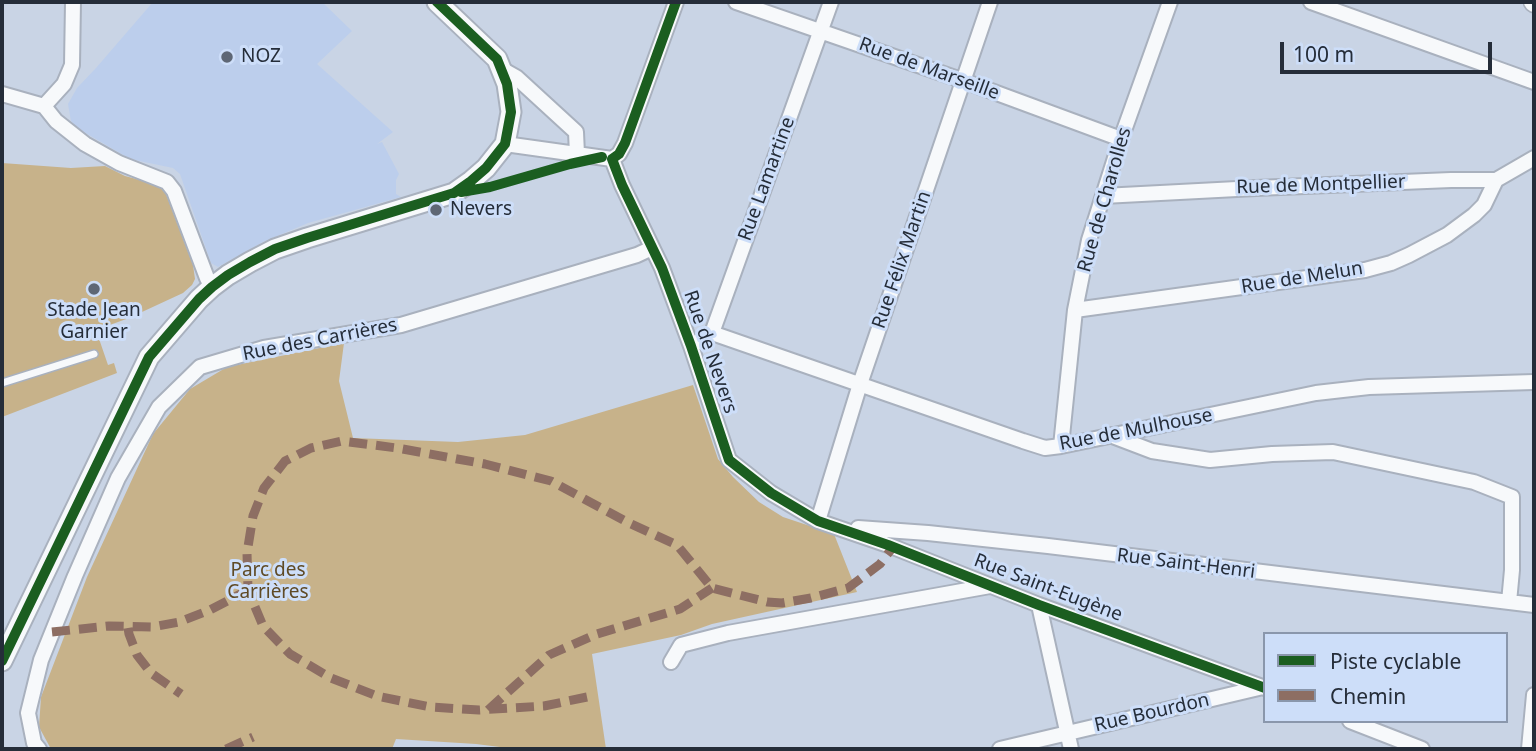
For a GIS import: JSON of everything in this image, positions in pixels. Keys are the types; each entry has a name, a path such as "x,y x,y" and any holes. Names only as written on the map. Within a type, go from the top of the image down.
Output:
{"main road":[{"path":"2,661 149,357 212,287 275,249 454,193 486,168 505,144 512,112 507,84 499,63 437,2"}],"street":[{"path":"44,106 64,84 72,65 73,2"},
{"path":"505,144 612,159 619,154 676,2"},
{"name":"Rue de Marseille","path":"736,2 1121,139"},
{"name":"Rue Lamartine","path":"712,333 831,2"},
{"name":"Rue Félix Martin","path":"818,521 860,384 990,2"},
{"name":"Rue de Charolles","path":"1061,446 1075,310 1089,240 1121,139 1170,2"},
{"path":"1311,2 1534,82"},
{"path":"499,63 576,132 577,154"},
{"path":"2,94 44,106 56,121 85,144 119,163 167,182 174,191 212,287"},
{"path":"1496,180 1534,158"},
{"name":"Rue de Nevers","path":"612,159 662,268 729,460 771,493 818,521"},
{"name":"Rue de Montpellier","path":"1103,196 1496,180"},
{"name":"Rue de Melun","path":"1075,310 1365,270 1391,263 1447,235 1474,215 1484,205 1496,180"},
{"name":"Rue des Carrières","path":"39,749 34,743 28,713 41,660 75,576 118,478 159,407 201,367 264,348 401,324 637,255 652,248"},
{"path":"691,346 712,333"},
{"name":"Rue de Mulhouse","path":"712,333 1023,442 1045,447 1061,446 1316,393 1369,387 1534,382"},
{"path":"1110,435 1152,451 1210,460 1333,452 1474,482 1512,497 1512,570 1508,602"},
{"name":"Rue Saint-Eugène","path":"818,521 1263,688"},
{"name":"Rue Saint-Henri","path":"837,526 1040,545 1534,605"},
{"name":"Rue Saint-Eugène","path":"671,662 681,645 992,586"},
{"path":"1039,605 1071,749"},
{"name":"Rue Bourdon","path":"1000,749 1263,688"},
{"path":"1529,749 1534,695"},
{"path":"1355,723 1422,749"}],"lane":[{"path":"2,383 94,354"}],"shaded area":[{"path":"153,2 322,2 352,31 317,64 393,132 377,144 382,142 399,174 396,194 401,197 308,223 263,242 218,267 211,263 180,174 173,168 130,159 77,128 71,121 68,104 77,88"}],"green space":[{"name":"Stade Jean Garnier","path":"2,163 71,168 105,166 125,176 155,184 166,194 193,265 195,279 183,293 96,330 108,365 114,363 117,373 2,417"},
{"name":"Parc des Carrières","path":"344,343 339,381 353,438 458,442 525,435 693,385 718,459 759,502 783,517 834,534 857,592 592,654 606,749 516,749 396,739 392,749 51,749 39,727 41,697 87,577 153,434 190,389 227,367"}],"marked path":[{"path":"587,697 544,706 479,710 430,707 377,696 331,678 290,654 263,626 248,590 247,553 253,516 264,488 285,461 311,448 342,441 485,464 551,481 627,522 677,545 712,588 767,602 782,603 811,598 848,588 880,564 893,547"},
{"path":"488,710 549,655 597,634 680,609 712,588"},
{"path":"52,632 109,626 152,627 179,622 210,610 248,590"},
{"path":"128,628 137,655 151,673 181,694"},
{"path":"226,749 253,737"}],"cycle path":[{"path":"2,661 149,357 199,299 228,275 275,249 454,193 486,168 505,144 511,112 507,84 497,59 437,2"},
{"path":"612,159 619,154 625,143 676,2"},
{"path":"461,192 490,187 602,157"},
{"path":"612,159 662,268 729,460 771,493 818,521 1263,687"}],"place":[{"name":"NOZ","path":"227,57"},
{"name":"Nevers","path":"436,210"},
{"name":"Stade Jean Garnier","path":"94,289"}]}
